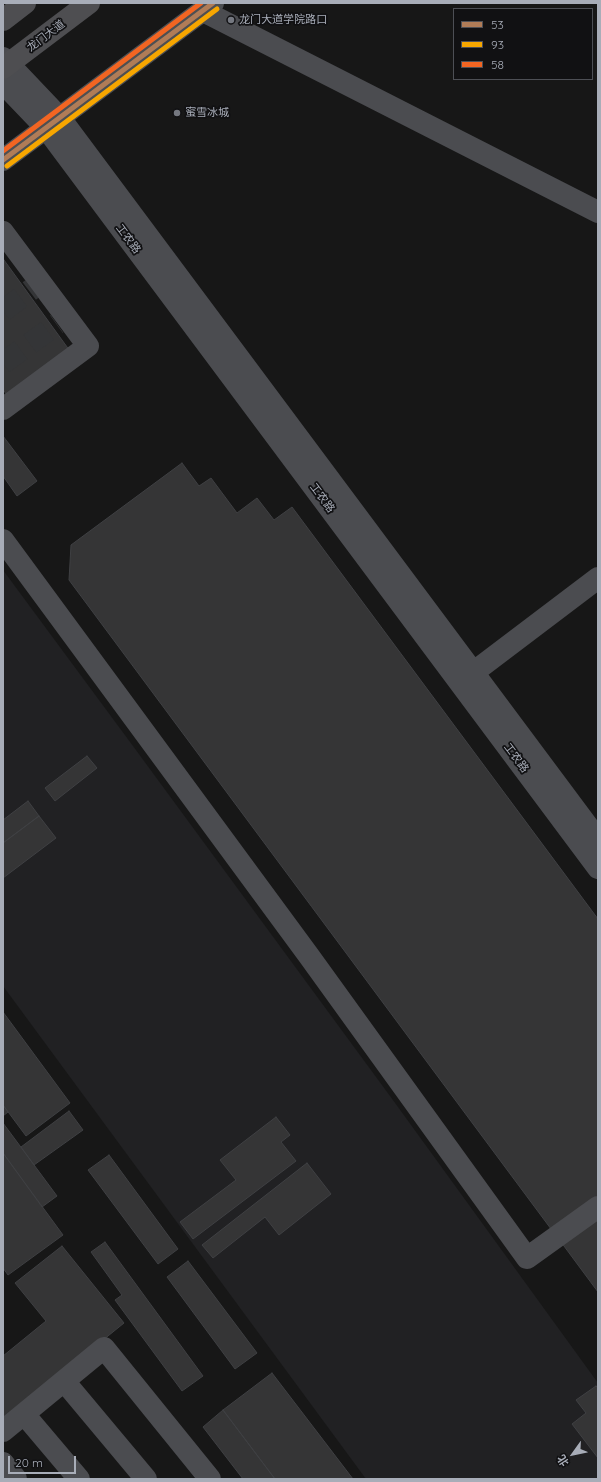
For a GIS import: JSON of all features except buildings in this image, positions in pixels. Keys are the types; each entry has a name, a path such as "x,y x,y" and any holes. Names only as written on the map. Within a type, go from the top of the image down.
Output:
{"highway":[{"path":"3,20 25,3"},
{"name":"龙门大道","path":"4,68 89,3"}],"main road":[{"path":"3,160 208,7"}],"street":[{"path":"208,7 598,212"},
{"name":"工农路","path":"4,68 53,123 466,678 598,868"},
{"path":"3,232 36,286 62,320 88,346 3,409"},
{"path":"3,540 310,956 527,1258 598,1207"},
{"path":"466,678 598,578"},
{"name":"工农路","path":"466,678 598,840"},
{"path":"3,1431 104,1348 210,1479"},
{"path":"64,1381 146,1479"},
{"path":"24,1414 79,1479"},
{"path":"3,1463 16,1479"}],"shaded area":[{"path":"3,570 390,1096 598,1383 598,1479 366,1479 3,986"}],"tunnel":[{"path":"3,311 32,289"},
{"path":"3,363 57,324"}],"transit line":[{"name":"58","path":"3,151 201,3"},
{"name":"53","path":"3,160 213,3"},
{"name":"93","path":"7,166 217,9"}],"place":[{"name":"龙门大道学院路口","path":"231,20"},
{"name":"蜜雪冰城","path":"177,113"}]}
